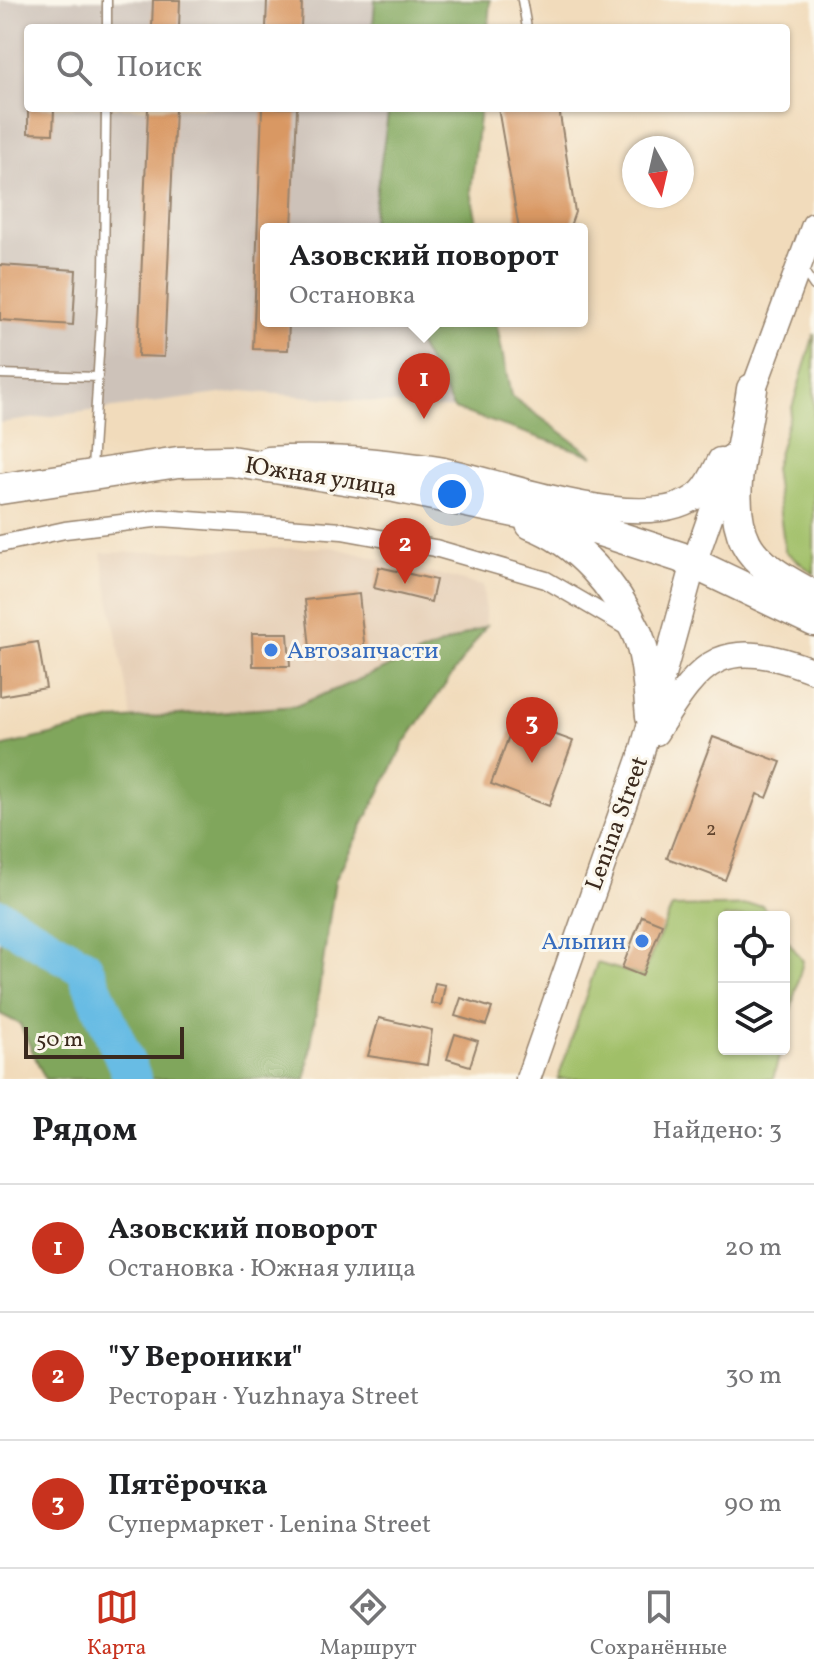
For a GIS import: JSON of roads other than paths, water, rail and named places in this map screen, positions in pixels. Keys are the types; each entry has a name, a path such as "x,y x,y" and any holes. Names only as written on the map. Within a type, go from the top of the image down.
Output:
{"highway":[{"path":"748,402 737,493 739,519 746,545 775,573 814,596"},
{"name":"Южная улица","path":"0,489 178,462 230,461 395,487 591,528 694,563 814,621"},
{"path":"485,506 545,529 578,552 609,584 637,633 646,669 651,716"}],"street":[{"path":"230,461 328,455 441,470 613,509 647,511 687,500 701,492 748,402 807,276 814,225"},
{"name":"Lenina Street","path":"528,1079 640,759 694,563 715,513 748,402"},
{"path":"0,544 65,530 162,518 342,531 435,548 546,580 637,633"},
{"path":"640,759 688,681 720,657 742,655 786,660 814,671"}],"lane":[{"path":"107,0 107,24"},
{"path":"522,0 526,24"},
{"path":"92,473 104,273 106,112"},
{"path":"0,374 98,377"}],"waterway":[{"path":"0,918 84,967 133,1079"}],"place":[{"name":"Азовский поворот","path":"424,419"},
{"name":"\"У Вероники\"","path":"405,584"},
{"name":"Автозапчасти","path":"271,650"},
{"name":"Пятёрочка","path":"532,763"},
{"name":"Альпин","path":"642,941"}]}
